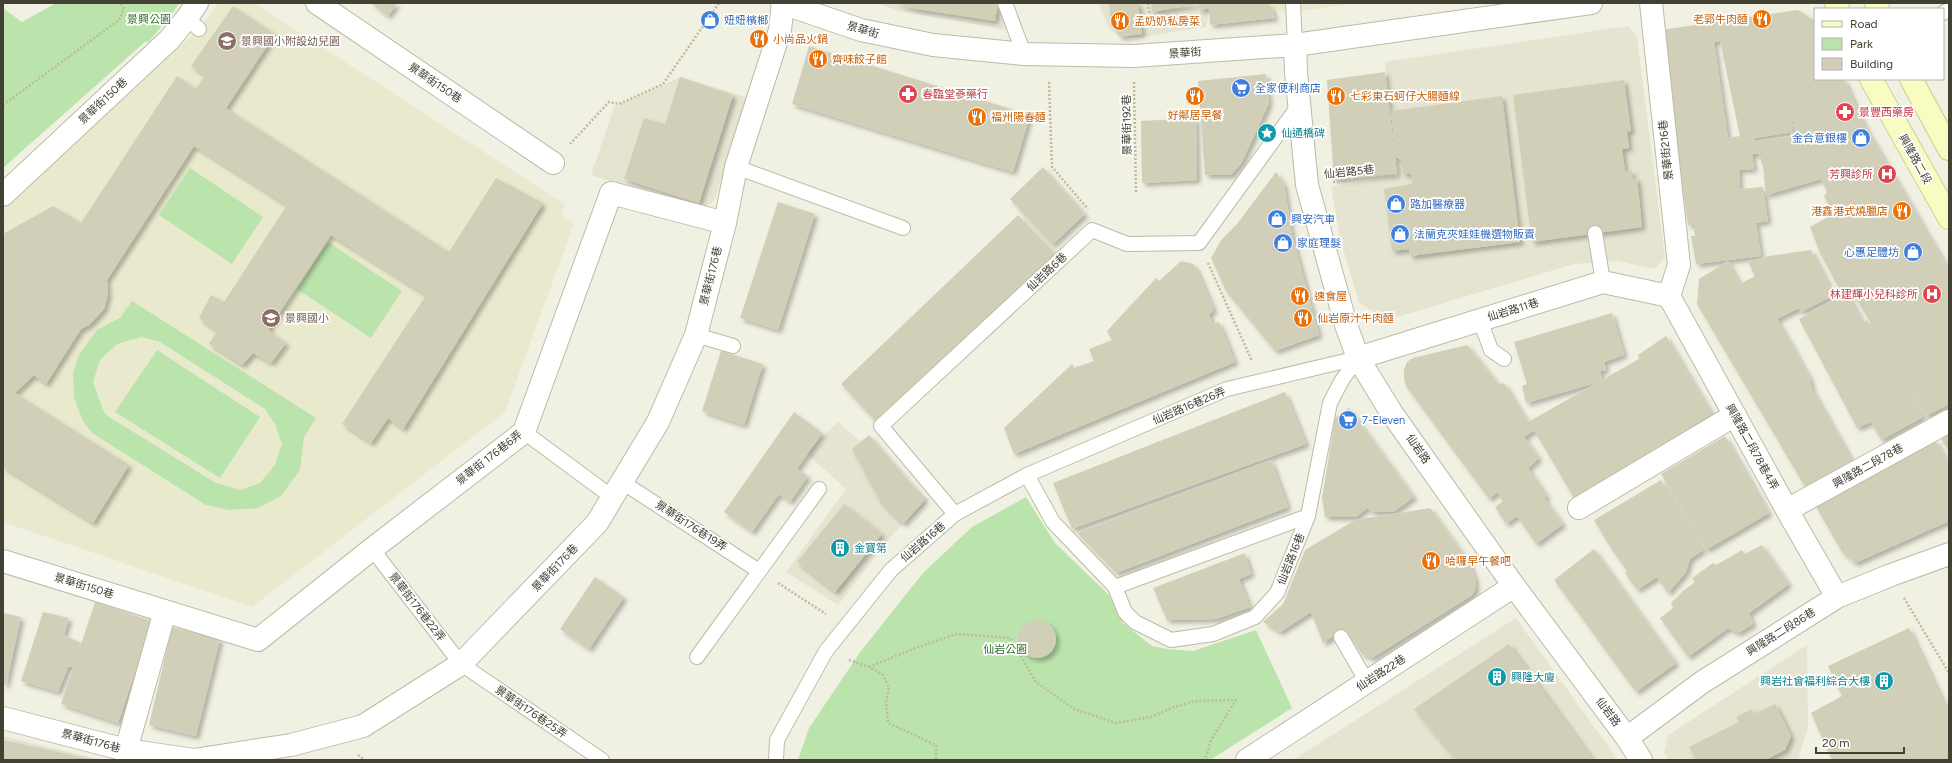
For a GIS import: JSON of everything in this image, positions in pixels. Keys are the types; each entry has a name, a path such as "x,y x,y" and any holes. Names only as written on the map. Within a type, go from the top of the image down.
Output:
{"main road":[{"name":"興隆路二段","path":"1872,80 1949,218"},
{"path":"1912,80 1949,149"}],"street":[{"name":"景華街150巷","path":"317,3 553,163"},
{"name":"景華街","path":"783,3 884,36 933,45 1024,54 1134,56 1295,45 1591,3"},
{"name":"景華街176巷","path":"3,718 126,750 194,760 291,745 363,726 462,664 598,523 658,422 696,335 725,223 736,167 780,30 783,3"},
{"name":"景華街216巷","path":"1651,3 1679,265 1669,296"},
{"name":"景華街150巷","path":"3,195 194,16"},
{"name":"仙岩路","path":"1295,45 1307,185 1346,325 1358,358 1392,412 1514,586 1627,738 1641,760"},
{"name":"景華街 176巷6弄","path":"165,611 258,640 524,432 611,193 725,223"},
{"name":"仙岩路11巷","path":"1358,358 1603,282 1669,296"},
{"name":"興隆路二段78巷4弄","path":"1669,296 1787,510 1837,597"},
{"path":"1579,508 1735,415"},
{"name":"興隆路二段78巷","path":"1787,510 1949,421"},
{"name":"興隆路二段86巷","path":"1627,738 1701,682 1837,597 1949,554"},
{"name":"景華街150巷","path":"3,561 165,611"},
{"name":"仙岩路22巷","path":"1248,760 1514,586"},
{"path":"126,750 165,611"}],"lane":[{"path":"1005,3 1024,54"},
{"path":"1293,3 1295,45"},
{"path":"1092,230 1127,244 1199,243 1299,105"},
{"path":"736,167 903,228"},
{"name":"仙岩路6巷","path":"955,514 881,426 1092,230"},
{"path":"1596,233 1603,282"},
{"path":"1480,320 1491,350 1504,359"},
{"path":"696,335 733,346"},
{"name":"仙岩路16巷26弄","path":"1027,476 1227,389 1358,358"},
{"name":"仙岩路16巷","path":"776,760 776,740 826,651 891,570 955,514 1027,476 1053,522 1115,587 1125,612 1135,622 1171,640 1213,634 1255,616 1277,593 1308,516 1330,403 1342,380 1358,358"},
{"name":"景華街176巷19弄","path":"524,432 617,490 759,571"},
{"path":"697,657 819,489"},
{"name":"仙岩路16巷","path":"1115,587 1308,516"},
{"name":"景華街176巷22弄","path":"372,550 462,664"},
{"path":"1341,637 1367,682"},
{"name":"景華街176巷25弄","path":"462,664 602,760"}],"path":[{"path":"3,105 119,20 124,9 121,3"},
{"path":"553,163 609,102 619,104 663,84 719,3"},
{"path":"1050,55 1052,167 1090,212 1092,230"},
{"name":"景華街192巷","path":"1134,56 1136,194"},
{"name":"仙岩路5巷","path":"1307,185 1394,176"},
{"path":"1199,243 1260,380"},
{"path":"759,571 846,627"},
{"path":"1891,575 1949,673"},
{"path":"869,667 918,647 957,634 1010,638 1036,682 1074,709 1116,723 1151,717 1174,707 1195,701 1236,700 1211,740 1205,760"},
{"path":"826,651 869,667 883,675 889,688 886,702 888,723 936,745 936,760"}],"shaded area":[{"name":"景興國小","path":"219,3 254,3 566,205 561,214 574,224 505,412 252,607 3,522 3,211 199,29"},
{"path":"876,3 999,3 1007,30 899,11"},
{"path":"1098,3 1211,3 1206,27 1142,37 1120,37 1109,28"},
{"path":"1267,3 1358,3 1293,12 1278,11"},
{"path":"1628,26 1637,37 1665,258 1654,269 1617,261 1574,264 1387,320 1359,303 1340,238 1331,187 1399,176 1385,62"},
{"path":"681,77 748,98 715,199 704,211 591,175 614,107"},
{"path":"838,422 929,500 893,534 838,605 786,572 846,489 806,453"},
{"name":"興隆大廈","path":"1516,618 1618,760 1293,760"},
{"path":"1807,645 1808,728 1798,760 1668,760 1664,753 1668,735"},
{"path":"3,736 102,760 3,760"}],"green space":[{"name":"景興公園","path":"56,3 180,3 148,43 146,41 3,168 3,8 22,22"},
{"path":"190,168 263,217 232,264 159,215"},
{"path":"328,242 402,291 371,338 297,289"},
{"path":"132,301 316,418 304,437 300,470 281,496 258,508 229,510 206,505 92,433 83,421 74,398 73,372 80,353 97,330 120,318","holes":["141,337 160,342 265,409 276,426 282,444 275,465 260,483 240,490 216,483 106,415 93,382 100,360 117,344"]},
{"path":"157,350 260,417 220,478 115,412"},
{"name":"仙岩公園","path":"1026,497 1055,543 1109,595 1123,623 1152,646 1193,651 1256,630 1292,708 1210,760 798,760 809,728 861,651 923,573 972,527"}],"building":[{"path":"371,3 397,3 388,16"},
{"path":"895,3 995,3 997,8 995,21 917,9"},
{"path":"1109,3 1138,3 1142,34 1120,37 1111,21"},
{"path":"1151,3 1267,3 1271,6 1275,18 1210,25 1209,8 1200,10 1198,4 1152,12"},
{"path":"233,6 275,34 226,108 449,252 496,178 543,203 403,429 388,418 371,443 342,424 426,295 331,235 268,330 286,343 271,363 253,353 242,365 209,344 217,331 199,318 211,295 224,302 287,205 194,146 107,280 108,295 104,309 89,325 81,329 46,384 34,375 15,393 129,465 93,523 3,467 3,234 53,206 81,223 177,76 196,89 205,75 191,66"},
{"path":"1798,10 1814,20 1814,80 1844,80 1865,126 1949,270 1949,404 1926,416 1851,290 1842,294 1820,253 1810,227 1833,214 1824,196 1827,192 1821,179 1766,195 1763,166 1759,154 1752,154 1754,169 1739,170 1740,189 1763,187 1768,221 1756,223 1761,256 1696,264 1691,236 1695,236 1694,225 1688,225 1671,108 1674,108 1670,73 1666,75 1661,30","holes":["1720,41 1740,136 1728,138 1714,42","1790,108 1795,132 1790,134 1790,136 1756,141 1754,138 1793,132"]},
{"path":"809,46 1030,115 1013,172 792,104"},
{"path":"1385,72 1397,174 1334,180 1327,80"},
{"path":"1266,74 1269,103 1242,162 1231,175 1205,175 1198,81"},
{"path":"680,77 733,95 699,203 624,179 644,118 665,124"},
{"path":"1624,80 1631,131 1627,132 1629,148 1622,149 1625,171 1632,171 1633,178 1637,178 1642,227 1532,242 1513,95"},
{"path":"1502,96 1520,242 1410,256 1409,249 1392,251 1384,189 1412,184 1411,174 1403,174 1401,160 1396,157 1391,111"},
{"path":"1196,118 1197,180 1142,183 1141,121"},
{"path":"1043,167 1085,214 1052,245 1010,199"},
{"path":"1276,172 1284,184 1292,235 1319,335 1275,351 1226,291 1211,258 1222,239 1237,224"},
{"path":"778,202 815,214 778,330 740,318"},
{"path":"1018,215 1057,256 879,425 841,384"},
{"path":"1811,250 1834,295 1801,312 1799,308 1777,319 1810,378 1812,389 1853,462 1807,490 1697,304 1699,279 1728,261 1740,284 1755,276 1748,262 1769,256"},
{"path":"1181,261 1193,264 1197,270 1214,310 1209,314 1212,324 1219,322 1235,362 1014,454 1004,428 1072,364 1074,368 1094,361 1089,349 1112,340 1107,331 1156,278 1159,281"},
{"path":"1847,293 1863,323 1867,320 1923,417 1881,440 1871,422 1857,428 1799,319"},
{"path":"1612,313 1624,355 1604,362 1606,370 1600,371 1602,381 1526,403 1522,386 1527,384 1514,342"},
{"path":"1666,336 1712,414 1574,498 1534,430 1524,437 1539,458 1528,468 1547,496 1544,498 1563,524 1536,544 1517,516 1506,524 1495,507 1503,501 1497,492 1489,499 1406,386 1404,378 1404,370 1407,362 1413,358 1467,345 1499,385 1504,383 1528,422 1639,359 1638,355"},
{"path":"721,351 763,364 744,425 702,411"},
{"path":"1285,392 1306,444 1072,529 1053,483"},
{"path":"1349,408 1414,497 1393,512 1373,512 1367,508 1356,517 1325,517 1322,498 1335,418"},
{"path":"794,412 822,433 797,469 808,476 790,502 779,494 752,532 724,512"},
{"path":"1949,432 1949,451 1940,437"},
{"path":"869,435 925,500 903,524 881,503 852,449"},
{"path":"1725,436 1769,513 1706,550 1661,474"},
{"path":"1935,440 1949,464 1949,521 1855,563 1842,552 1815,505"},
{"path":"1271,460 1288,507 1116,573 1077,533"},
{"path":"1661,480 1703,550 1690,559 1686,572 1668,593 1657,577 1637,590 1625,573 1627,571 1594,520"},
{"name":"金寶第","path":"844,504 882,534 835,592 797,562"},
{"path":"1430,508 1469,562 1475,578 1476,588 1472,595 1372,658 1362,654 1344,629 1323,643 1311,612 1280,632 1263,622 1283,604 1305,550 1355,520"},
{"path":"1762,545 1789,584 1749,613 1753,624 1738,633 1728,628 1688,657 1660,618 1673,608 1671,603 1695,582 1692,578 1713,563 1716,565 1742,550 1745,554"},
{"path":"1594,549 1676,663 1636,692 1554,580"},
{"path":"1245,553 1251,574 1239,579 1250,607 1216,619 1167,620 1153,588"},
{"path":"595,577 624,597 589,649 560,629"},
{"path":"95,602 152,621 118,723 61,704"},
{"path":"43,612 69,618 64,635 81,643 72,667 68,667 58,692 21,681"},
{"path":"3,613 21,617 6,685 3,684"},
{"path":"1033,620 1041,620 1051,625 1055,632 1055,646 1051,653 1041,658 1033,658 1023,653 1021,650 1018,643 1018,635 1023,625 1026,623"},
{"path":"172,627 220,639 196,736 149,725"},
{"name":"興岩社會福利綜合大樓","path":"1909,628 1949,714 1949,760 1832,760 1811,713 1842,696 1828,666"},
{"name":"興隆大廈","path":"1509,644 1593,760 1456,760 1414,709"},
{"path":"1775,704 1791,736 1785,750 1765,760 1696,760 1689,747 1739,722 1736,717 1752,709 1754,714"},
{"path":"3,740 90,759 90,760 3,760"}],"place":[{"name":"老郭牛肉麵","path":"1762,19"},
{"name":"妞妞檳榔","path":"710,20"},
{"name":"孟奶奶私房菜","path":"1120,21"},
{"name":"小尚品火鍋","path":"759,39"},
{"name":"景興國小附設幼兒園","path":"227,41"},
{"name":"齊味餃子館","path":"818,59"},
{"name":"全家便利商店","path":"1241,88"},
{"name":"春臨堂蔘藥行","path":"908,94"},
{"name":"好鄰居早餐","path":"1195,96"},
{"name":"七彩東石蚵仔大腸麵線","path":"1336,96"},
{"name":"景豐西藥房","path":"1845,112"},
{"name":"福州陽春麵","path":"977,117"},
{"name":"仙通橋碑","path":"1267,133"},
{"name":"金合意銀樓","path":"1861,138"},
{"name":"芳興診所","path":"1887,174"},
{"name":"路加醫療器","path":"1396,204"},
{"name":"港鑫港式燒臘店","path":"1902,211"},
{"name":"興安汽車","path":"1277,219"},
{"name":"法蘭克夾娃娃機選物販賣","path":"1400,234"},
{"name":"家庭理髮","path":"1283,243"},
{"name":"心惠足體坊","path":"1913,252"},
{"name":"林建輝小兒科診所","path":"1932,294"},
{"name":"速食屋","path":"1300,296"},
{"name":"景興國小","path":"271,318"},
{"name":"仙岩原汁牛肉麵","path":"1303,318"},
{"name":"7-Eleven","path":"1348,420"},
{"name":"金寶第","path":"840,548"},
{"name":"哈囉早午餐吧","path":"1431,561"},
{"name":"興隆大廈","path":"1497,677"},
{"name":"興岩社會福利綜合大樓","path":"1884,681"}]}
